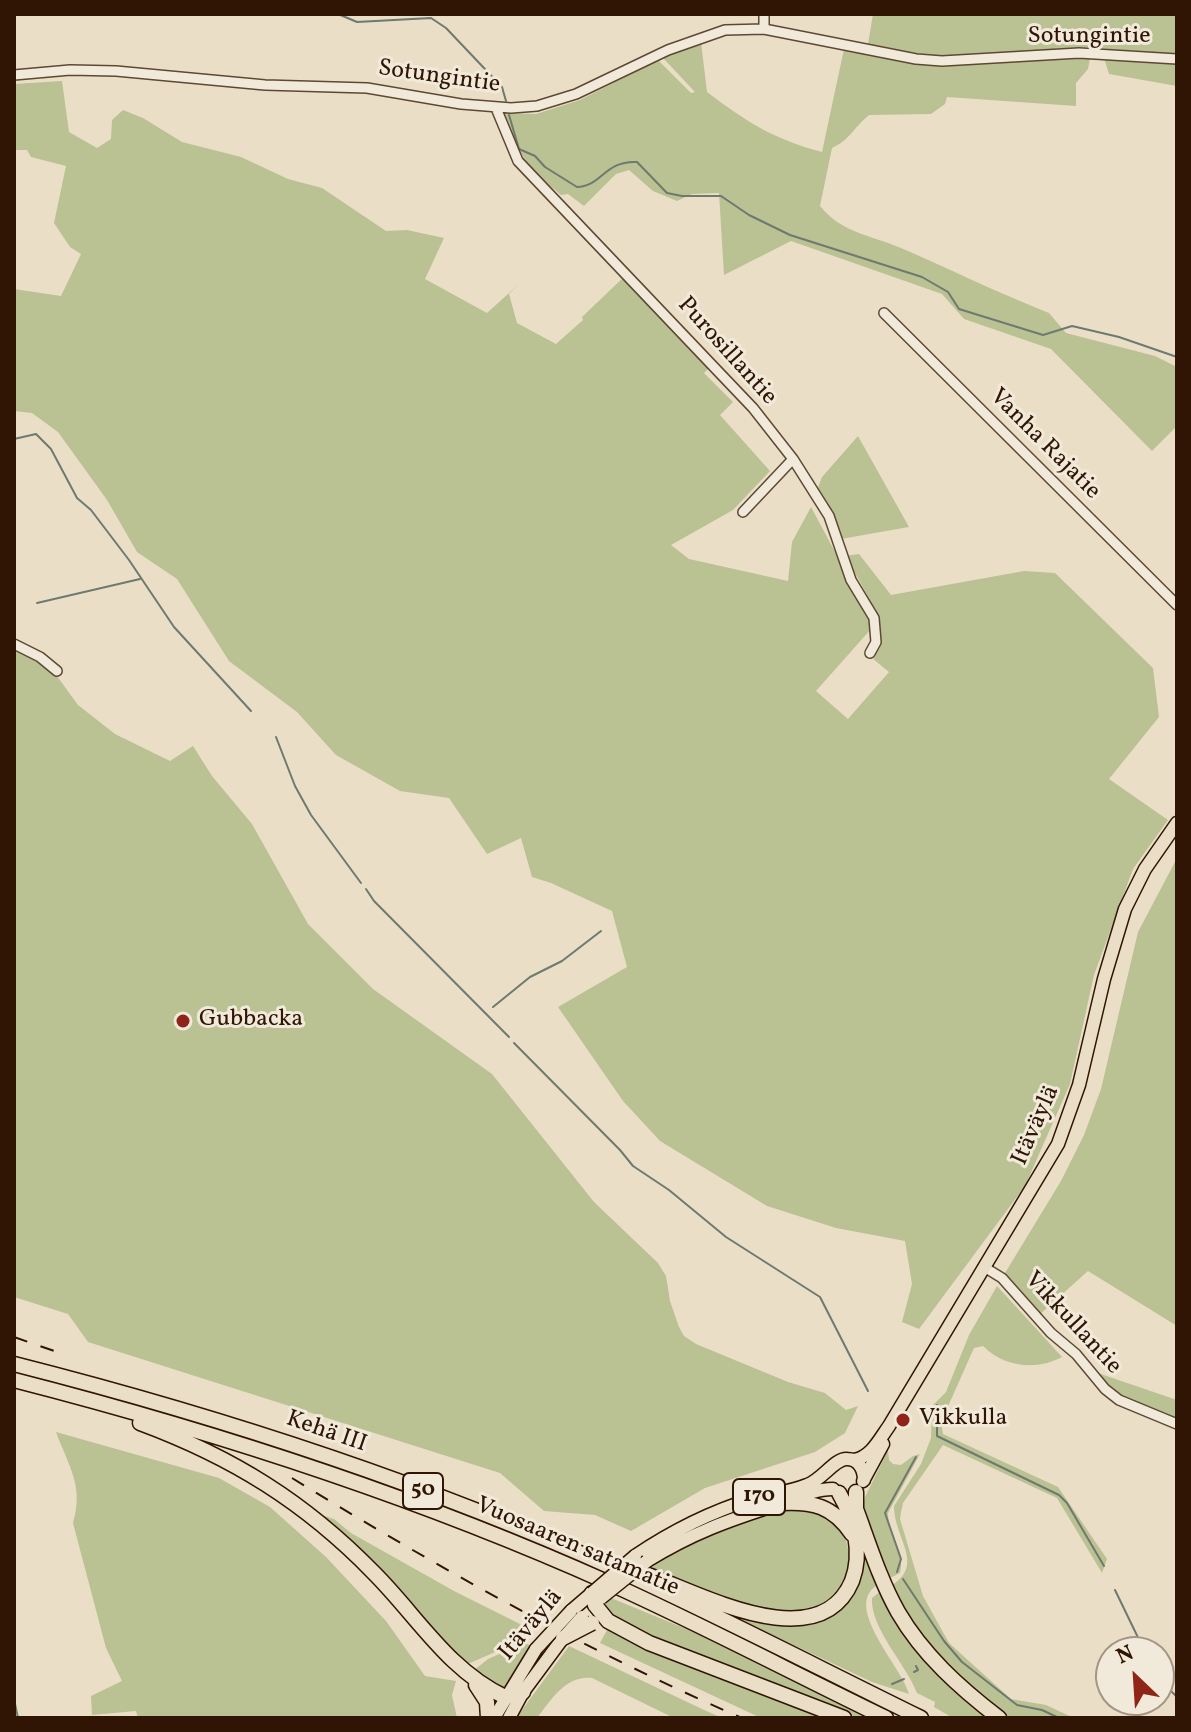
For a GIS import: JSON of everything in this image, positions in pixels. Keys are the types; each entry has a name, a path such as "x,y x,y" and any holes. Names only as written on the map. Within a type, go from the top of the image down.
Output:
{"highway":[{"name":"Kehä III","path":"14,1364 226,1423 351,1464 616,1569"},
{"path":"14,1380 54,1390 73,1402 126,1417 214,1453 290,1498 357,1556 436,1644 469,1675 487,1702 488,1718"},
{"name":"Vuosaaren satamatie","path":"54,1390 249,1446 447,1516 608,1583 886,1718"},
{"path":"860,1486 856,1509 899,1613 932,1660 999,1718"},
{"path":"616,1569 649,1575 756,1614 779,1619 800,1619 826,1611 845,1594 856,1566 855,1537 849,1512 836,1491"},
{"path":"780,1503 822,1505 839,1517 855,1537"},
{"name":"Vuosaaren satamatie","path":"616,1569 921,1718"},
{"path":"563,1638 588,1618 596,1598"},
{"path":"588,1618 844,1718"},
{"path":"469,1675 505,1697 523,1692"}],"main road":[{"name":"Itäväylä","path":"854,1460 869,1453 889,1426 1041,1175 1064,1130 1079,1085 1104,979 1125,909 1145,869 1177,823"},
{"name":"Itäväylä","path":"860,1486 881,1449 889,1426"},
{"path":"841,1460 854,1460 862,1467 860,1486 836,1491 828,1478 829,1471 841,1460"},
{"name":"Itäväylä","path":"494,1718 536,1649 588,1618 596,1598 687,1523 738,1503 804,1487 829,1471"},
{"name":"Itäväylä","path":"641,1558 708,1528 780,1503 821,1490 836,1491"},
{"name":"Itäväylä","path":"509,1718 523,1692 563,1638"}],"street":[{"path":"764,14 764,29"},
{"name":"Sotungintie","path":"14,75 70,70 116,71 265,85 367,88 496,108 521,108 555,101 602,83 699,37 725,30 764,29 916,59 942,61 1079,53 1177,59"},
{"name":"Purosillantie","path":"496,108 518,161 743,397 793,459 829,516 851,580 874,618 876,642 870,653"},
{"name":"Vanha Rajatie","path":"884,313 1177,605"},
{"path":"743,512 793,459"},
{"path":"14,644 40,657 57,671"},
{"name":"Vikkullantie","path":"984,1267 1002,1278 1045,1327 1076,1354 1094,1378 1112,1394 1132,1406 1177,1424"}],"green space":[{"path":"873,14 1177,14 1177,54 1082,47 936,57 868,44"},
{"path":"701,42 707,92 761,128 822,152 844,49 942,66 1090,58 1088,69 1076,83 1076,106 947,97 945,104 931,114 869,115 844,141 832,148 820,206 847,228 901,248 1049,313 1066,333 1155,356 1177,367 1177,426 1152,451 1051,349 964,319 942,294 791,241 724,275 719,193 692,194 677,201 653,191 629,170 616,174 584,206 568,194 561,195 532,168 514,142 502,116 505,113 536,114 580,100 658,60 691,93 695,92 663,58"},
{"path":"1104,58 1177,64 1177,86 1109,74"},
{"path":"62,81 69,132 97,148 111,139 112,120 123,110 143,118 182,142 241,157 288,179 322,188 386,231 407,230 444,238 425,279 487,313 518,285 509,294 517,323 556,344 627,274 712,365 704,373 733,402 720,415 770,471 733,510 671,545 689,559 788,581 792,542 811,507 871,619 871,629 816,691 848,719 889,672 872,658 877,645 876,618 866,592 845,556 859,554 891,595 1024,571 1055,573 1153,668 1159,717 1109,779 1168,820 1133,869 1094,975 1070,1084 1025,1186 919,1329 902,1322 912,1284 905,1241 836,1228 767,1206 660,1141 623,1101 558,1007 627,967 612,911 532,877 521,838 487,854 449,798 400,791 336,755 297,712 229,661 177,579 137,552 107,500 58,432 32,413 14,411 14,289 61,296 81,254 70,247 54,223 66,166 31,157 27,150 14,150 14,84"},
{"path":"858,436 909,527 841,539 817,490 822,477"},
{"path":"14,649 39,660 54,672 78,705 115,734 170,761 193,746 212,776 252,824 308,924 373,989 492,1074 594,1202 658,1263 666,1276 670,1301 684,1336 696,1344 788,1382 825,1393 846,1410 858,1406 845,1433 815,1452 705,1488 631,1531 595,1515 544,1511 500,1473 88,1342 68,1314 14,1297"},
{"path":"1177,858 1177,1326 1088,1271 1039,1315 1005,1273 1061,1181 1084,1135 1101,1089 1138,932"},
{"path":"997,1286 1062,1357 1042,1364 1021,1365 1001,1359 983,1346 974,1348 941,1422 943,1434 1058,1487 1107,1559 1102,1573 1057,1498 943,1445 903,1503 900,1519 923,1596 949,1643 1011,1699 1046,1705 1074,1718 1008,1718 979,1696 921,1637 891,1586 901,1578 907,1560 894,1506 921,1464 931,1438 932,1406 946,1392 969,1335"},
{"path":"1092,1371 1177,1400 1177,1419 1120,1397"},
{"path":"56,1432 219,1478 270,1507 326,1557 386,1621 425,1676 456,1681 452,1695 457,1718 138,1718 136,1711 92,1715 91,1696 122,1681 106,1648 73,1523 77,1498 74,1477"},
{"path":"888,1450 889,1460 901,1465 920,1454 888,1513 901,1565 900,1573 888,1579 862,1511 865,1497"},
{"path":"783,1509 820,1509 844,1533 851,1560 848,1580 826,1605 792,1615 728,1601 648,1569 703,1536"},
{"path":"316,1513 334,1519 351,1533 454,1591 528,1628 509,1646 470,1663 463,1663"},
{"path":"858,1532 879,1584 869,1594 866,1606 870,1621 909,1694 872,1682 709,1605 814,1621 830,1615 842,1607 854,1587"},
{"path":"882,1590 990,1718 953,1718 934,1707 935,1702 917,1693 882,1634 873,1610 872,1598"},
{"path":"611,1598 735,1649 868,1718 858,1718 624,1623 600,1606"},
{"path":"608,1628 825,1718 761,1718 600,1643"},
{"path":"524,1643 532,1646 503,1690 473,1671 488,1659"},
{"path":"569,1646 722,1718 674,1718 592,1678 583,1678 567,1685 554,1696 537,1718 516,1718"}],"waterway":[{"path":"338,14 357,22 431,18 446,28 502,87 506,101"},
{"path":"509,115 519,149 535,156 545,167 577,187 592,183 618,165 637,162 667,193 721,196 749,215 790,235 922,277 948,292 959,309 1043,335 1072,326 1119,337 1177,357"},
{"path":"14,439 36,434 51,449 77,498 91,510 129,560 174,627 251,711"},
{"path":"37,603 140,579"},
{"path":"276,737 295,786 311,815 361,883"},
{"path":"366,889 374,901 509,1037"},
{"path":"493,1007 530,977 562,961 601,931"},
{"path":"514,1043 633,1166 669,1190 726,1237 820,1297 868,1391"},
{"path":"937,1405 937,1436 1059,1495 1067,1503 1104,1566"},
{"path":"897,1572 901,1559 885,1513 916,1457"},
{"path":"903,1579 944,1641 962,1662 1017,1705 1042,1710 1059,1718"},
{"path":"1115,1590 1137,1636"},
{"path":"914,1672 918,1670 916,1666"},
{"path":"892,1684 904,1679"},
{"path":"14,1699 18,1718"}],"railway":[{"path":"14,1337 60,1353"},
{"path":"292,1478 512,1606 742,1718"}],"place":[{"name":"Gubbacka","path":"183,1021"},
{"name":"Vikkulla","path":"903,1420"}]}
